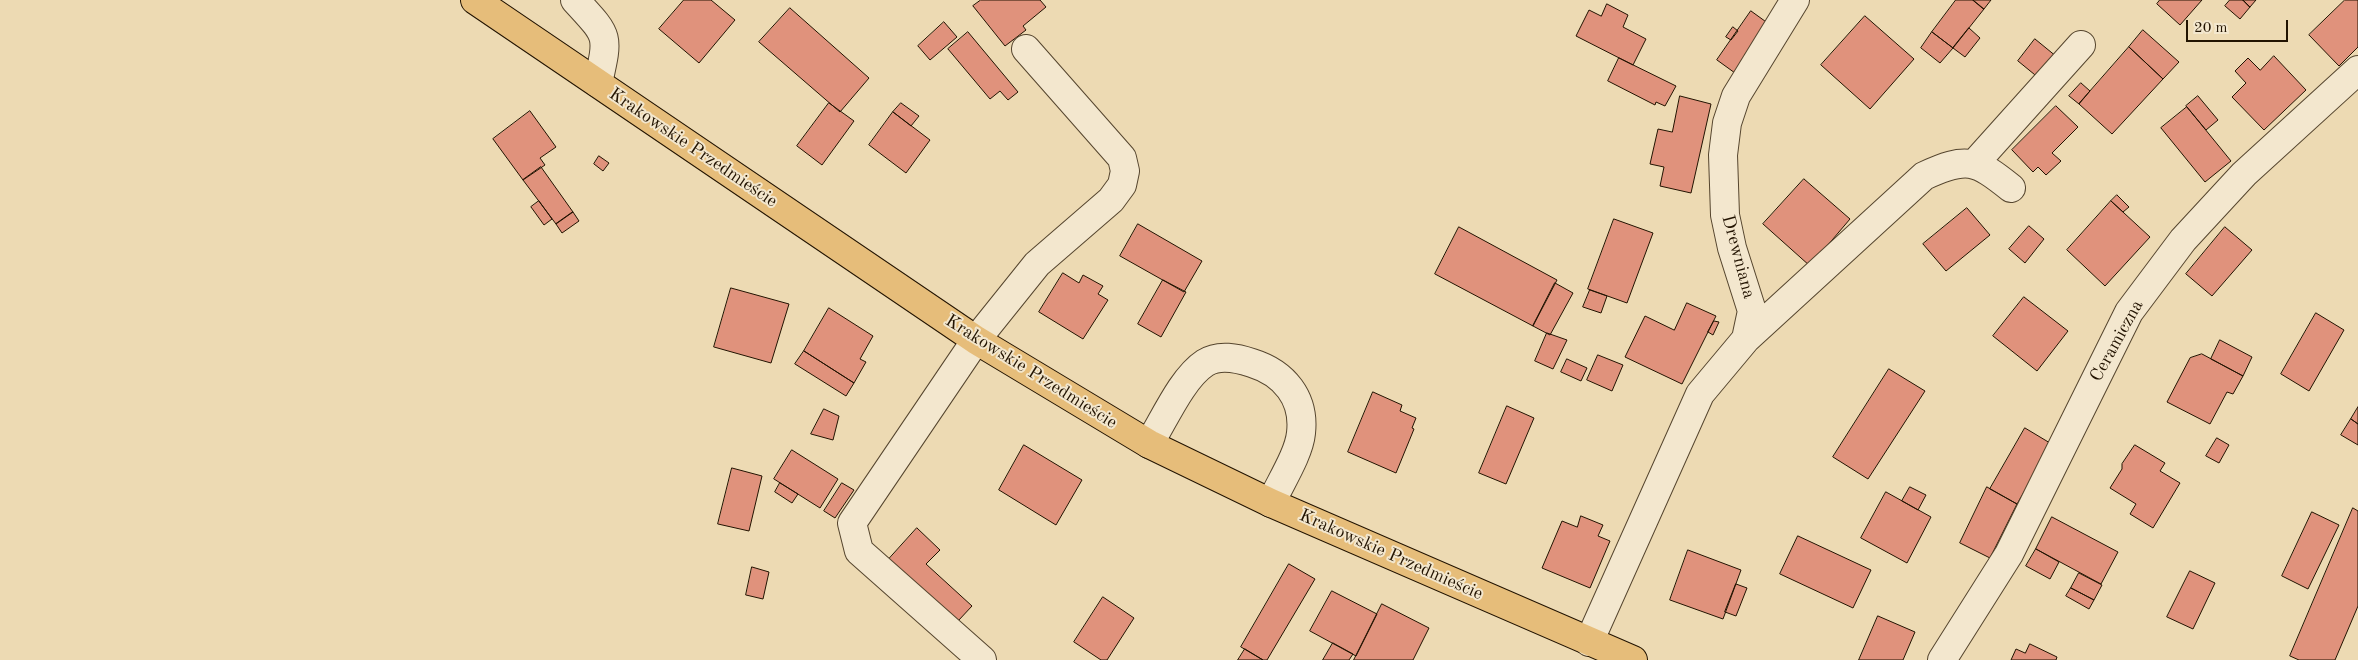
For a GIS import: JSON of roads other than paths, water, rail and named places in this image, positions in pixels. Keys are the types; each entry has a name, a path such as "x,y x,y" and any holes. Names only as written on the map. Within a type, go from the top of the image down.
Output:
{"main road":[{"name":"Krakowskie Przedmieście","path":"475,0 976,340 1149,444 1271,502 1632,660"}],"street":[{"path":"575,0 603,32 606,47 598,83"},
{"name":"Drewniana","path":"1589,642 1700,394 1746,339 1752,310 1745,283 1732,248 1725,215 1723,184 1725,139 1736,96 1795,0"},
{"path":"1975,163 2081,45"},
{"path":"982,660 859,551 852,523 976,340 1037,264 1112,200 1122,185 1125,171 1122,158 1026,49"},
{"name":"Ceramiczna","path":"1942,660 2009,554 2129,312 2183,240 2244,174 2358,70"},
{"path":"1746,339 1924,176 1959,163 1975,163 1991,172 2011,188"},
{"path":"1149,444 1188,379 1206,362 1231,356 1268,368 1291,387 1301,409 1302,435 1271,502"}]}
